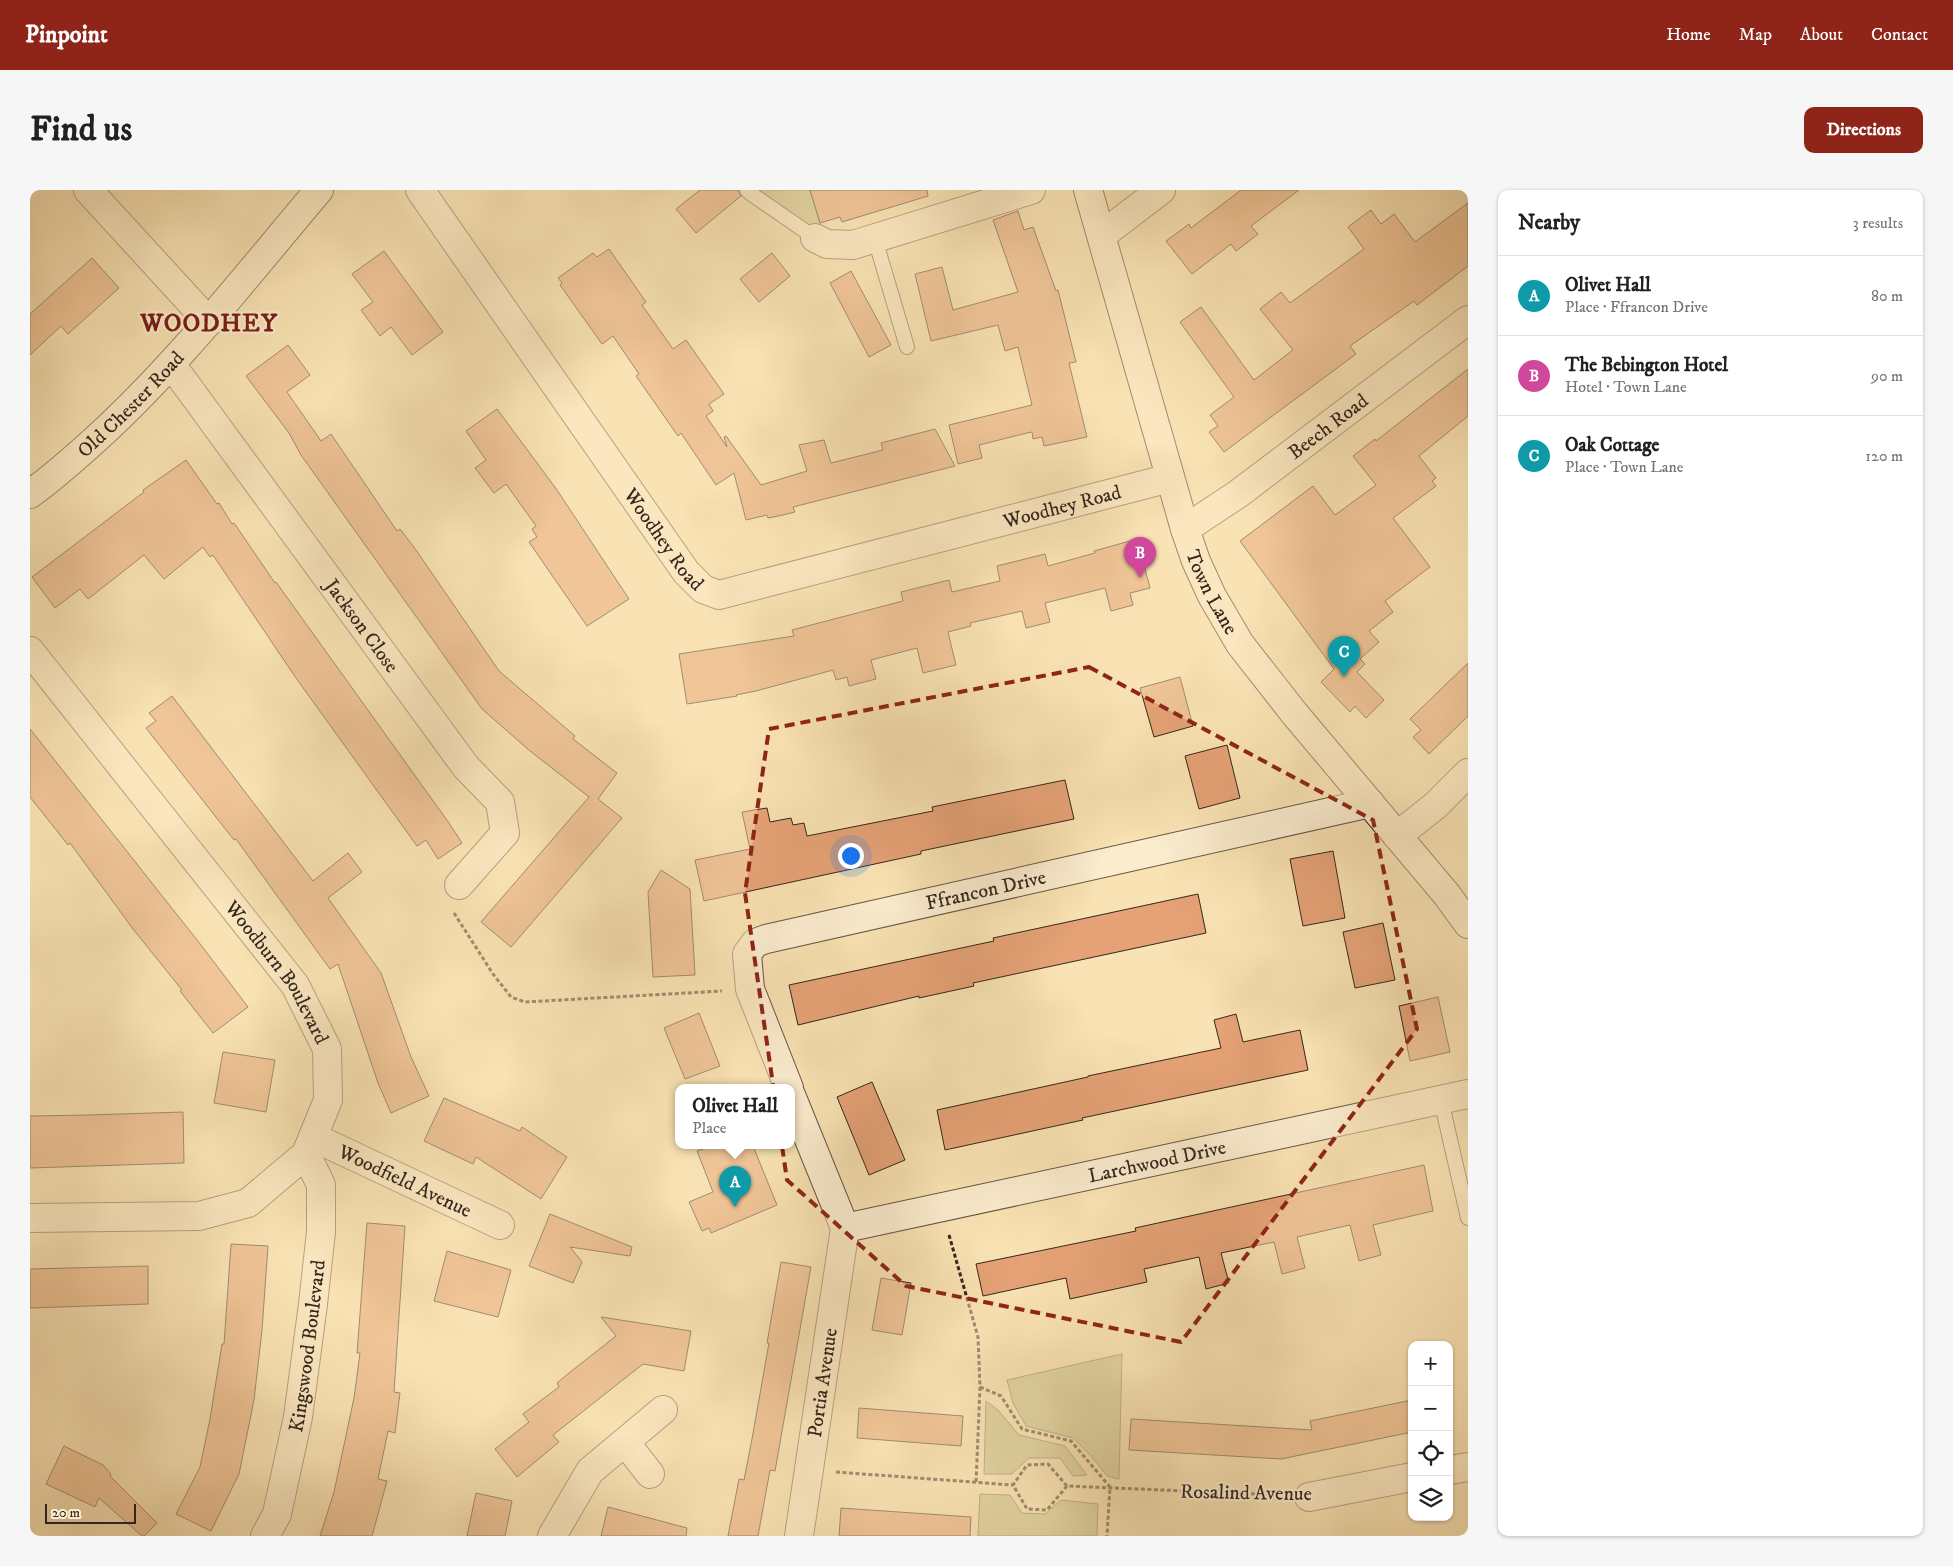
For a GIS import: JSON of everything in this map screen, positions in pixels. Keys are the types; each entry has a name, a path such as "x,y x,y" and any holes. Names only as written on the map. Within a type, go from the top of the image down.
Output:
{"street":[{"path":"88,190 209,322"},
{"name":"Old Chester Road","path":"30,494 55,476 128,410 209,322 318,190"},
{"name":"Woodhey Road","path":"420,190 686,572 703,590 719,595 1170,478"},
{"path":"815,238 827,244 853,246 1030,190"},
{"name":"Town Lane","path":"1088,190 1185,529 1196,561 1212,596 1240,644 1294,713 1447,896 1468,924"},
{"path":"1102,234 1161,190"},
{"name":"Beech Road","path":"1185,529 1238,494 1468,320"},
{"name":"Jackson Close","path":"171,364 466,767 500,802 504,833 459,885"},
{"name":"Woodburn Boulevard","path":"30,651 295,985 327,1049 328,1100 309,1145 248,1203 199,1216 30,1218"},
{"path":"1397,836 1436,805 1468,773"},
{"name":"Ffrancon Drive","path":"787,1084 750,989 747,954 755,943 1370,803"},
{"name":"Larchwood Drive","path":"845,1228 1468,1094"},
{"path":"795,1105 845,1228"},
{"name":"Woodfield Avenue","path":"309,1145 500,1225"},
{"name":"Kingswood Boulevard","path":"266,1536 277,1514 298,1417 313,1304 320,1232 322,1185 309,1145"},
{"name":"Portia Avenue","path":"799,1536 845,1228"},
{"path":"552,1536 590,1471 663,1410"},
{"path":"625,1442 650,1474"},
{"path":"1453,1469 1468,1467"},
{"name":"Rosalind Avenue","path":"1309,1496 1408,1478"}],"lane":[{"path":"747,190 815,238"},
{"path":"875,239 907,348"},
{"path":"1442,1100 1468,1218"}],"path":[{"path":"459,885 446,901 493,974 511,997 525,1002 750,989"},
{"path":"941,1208 978,1337 980,1387 976,1483"},
{"path":"980,1387 1001,1396 1022,1429 1072,1442 1110,1488 1107,1536"},
{"path":"1048,1464 1067,1486 1047,1510 1027,1508 1013,1485 1027,1465 1048,1464"},
{"path":"810,1470 1013,1485"},
{"name":"Rosalind Avenue","path":"1067,1486 1309,1496"}],"highlighted area":[{"path":"1089,667 1373,820 1417,1029 1181,1342 906,1286 787,1180 745,893 769,729"}],"shaded area":[{"path":"747,190 814,190 810,191 820,223 815,238"},
{"path":"1122,1354 1119,1479 1107,1476 1073,1438 1026,1426 1013,1403 1007,1380"},
{"path":"986,1401 998,1410 1019,1435 1065,1446 1087,1475 1073,1476 1060,1458 1029,1458 1012,1474 984,1474"},
{"path":"980,1494 1010,1495 1022,1513 1045,1514 1061,1500 1098,1504 1097,1536 978,1536"}],"building":[{"path":"700,190 738,190 741,196 696,233 676,209"},
{"path":"810,190 927,190 928,196 842,222 840,217 820,223"},
{"path":"1241,190 1299,190 1251,226 1258,234 1236,251 1231,244 1192,274 1166,241 1189,224 1191,228"},
{"path":"1468,203 1468,266 1417,305 1414,301 1350,346 1356,354 1224,452 1209,432 1218,426 1210,415 1234,397 1180,322 1201,307 1254,380 1293,350 1260,309 1281,292 1290,303 1364,249 1348,227 1371,210 1381,224 1394,214 1415,242"},
{"path":"1018,211 1024,230 1033,227 1056,291 1058,290 1076,362 1069,363 1087,437 1044,446 1042,437 1033,439 1032,432 1027,433 979,445 982,458 958,464 949,425 1032,405 1018,347 1005,351 998,325 931,341 915,274 942,267 953,310 1018,292 993,220"},
{"path":"609,249 646,302 642,305 673,349 686,340 724,394 709,404 713,411 706,416 727,447 724,437 726,436 761,485 807,471 799,445 824,440 831,463 883,450 881,443 935,429 955,466 793,507 795,512 768,518 767,515 746,520 734,473 716,485 681,433 678,436 636,376 639,374 613,336 602,344 560,285 562,283 558,278 593,253 597,257"},
{"path":"384,251 443,332 412,355 391,327 380,336 361,310 373,302 352,274"},
{"path":"772,253 790,276 759,302 740,279"},
{"path":"92,258 119,288 68,334 61,326 30,355 30,314"},
{"path":"851,271 891,345 869,357 830,283"},
{"path":"288,345 310,375 287,392 321,441 331,434 397,531 400,529 416,550 499,671 575,736 573,739 617,773 598,799 622,818 511,947 481,922 589,797 530,751 482,709 301,455 289,433 246,376"},
{"path":"1468,369 1468,416 1419,456 1436,478 1432,481 1436,486 1393,518 1430,567 1385,601 1393,612 1369,631 1379,642 1360,659 1365,664 1357,672 1384,700 1366,718 1355,706 1350,712 1321,682 1334,669 1240,541 1313,486 1335,515 1376,485 1353,456 1375,439 1376,441"},
{"path":"497,409 557,490 629,599 587,626 529,542 537,537 532,529 536,526 506,484 494,493 475,468 486,460 466,431"},
{"path":"186,460 217,504 219,503 232,524 234,523 462,843 438,859 426,840 417,846 296,678 213,555 210,557 203,547 164,579 144,555 88,599 80,589 55,608 32,577 144,492 143,490"},
{"path":"1137,539 1150,588 1130,593 1133,605 1111,611 1105,588 1045,603 1050,622 1026,628 1022,611 970,623 971,626 948,632 956,665 923,673 917,648 871,660 876,679 849,686 847,677 836,680 833,670 737,696 687,704 679,654 794,636 792,630 903,601 901,592 949,580 952,592 1000,581 997,566 1045,554 1048,566"},
{"path":"1468,663 1468,716 1429,754 1413,737 1421,730 1410,719"},
{"path":"1180,677 1193,726 1154,737 1140,688"},
{"path":"172,696 313,881 348,853 362,872 328,898 381,973 411,1057 429,1096 391,1113 378,1083 338,964 330,969 236,839 234,840 146,728 156,721 149,713"},
{"path":"30,729 248,1007 213,1033 70,843 68,845 30,797"},
{"path":"1227,745 1240,798 1199,809 1185,756"},
{"path":"1065,780 1074,819 921,851 921,854 704,901 695,860 750,849 742,812 767,808 770,822 791,818 793,825 804,823 807,836 933,811 932,807"},
{"path":"1333,851 1345,918 1303,926 1290,859"},
{"path":"661,870 690,889 695,975 653,977 648,892"},
{"path":"1198,894 1206,933 973,983 974,986 919,998 919,996 798,1025 789,985 994,941 993,938"},
{"path":"1383,923 1395,980 1355,988 1343,932"},
{"path":"1438,997 1450,1052 1410,1061 1399,1006"},
{"path":"699,1013 720,1066 685,1079 664,1028"},
{"path":"1236,1014 1243,1042 1300,1030 1308,1070 1082,1118 1083,1120 945,1150 937,1110 1221,1048 1214,1020"},
{"path":"223,1052 275,1060 266,1112 214,1103"},
{"path":"872,1082 905,1160 869,1175 837,1097"},
{"path":"444,1098 520,1131 522,1127 567,1157 541,1199 476,1157 473,1164 424,1141"},
{"path":"183,1112 184,1163 30,1168 30,1116"},
{"path":"703,1149 754,1149 777,1205 711,1233 709,1228 702,1231 689,1202 713,1192 697,1151"},
{"path":"1424,1165 1433,1211 1373,1225 1381,1255 1359,1261 1350,1225 1297,1237 1305,1268 1282,1274 1274,1242 1221,1253 1229,1283 1206,1289 1199,1257 1144,1269 1147,1282 1070,1299 1066,1278 983,1296 976,1264 1136,1231 1135,1228"},
{"path":"550,1214 632,1247 630,1256 570,1247 582,1262 573,1283 529,1266"},
{"path":"367,1223 405,1226 394,1392 400,1393 395,1433 388,1431 378,1479 387,1481 372,1536 320,1536 334,1492 354,1398 360,1353 357,1353"},
{"path":"231,1244 268,1246 262,1330 254,1400 239,1474 211,1531 176,1514 200,1467 210,1419 222,1344 224,1344"},
{"path":"447,1251 511,1270 498,1317 434,1301"},
{"path":"781,1262 811,1267 775,1471 770,1470 758,1536 728,1536 739,1479 744,1480 752,1439"},
{"path":"148,1266 148,1304 30,1308 30,1269"},
{"path":"881,1278 911,1283 902,1335 872,1330"},
{"path":"601,1317 691,1331 684,1371 643,1364 553,1435 559,1442 517,1477 495,1449 529,1422 523,1414 559,1387 557,1383 616,1336"},
{"path":"1408,1401 1408,1433 1281,1459 1129,1450 1131,1419 1312,1430 1310,1421"},
{"path":"859,1408 963,1416 961,1446 857,1438"},
{"path":"64,1446 103,1465 111,1474 110,1476 157,1523 142,1536 99,1498 95,1507 46,1484"},
{"path":"476,1493 512,1501 505,1536 467,1536"},
{"path":"608,1507 687,1528 686,1536 601,1536"},
{"path":"841,1508 971,1517 970,1536 839,1536"}],"place":[{"name":"The Bebington Hotel","path":"1140,578"},
{"name":"Oak Cottage","path":"1344,677"},
{"name":"Olivet Hall","path":"735,1207"}],"district":[{"name":"WOODHEY","path":"209,322"}]}
